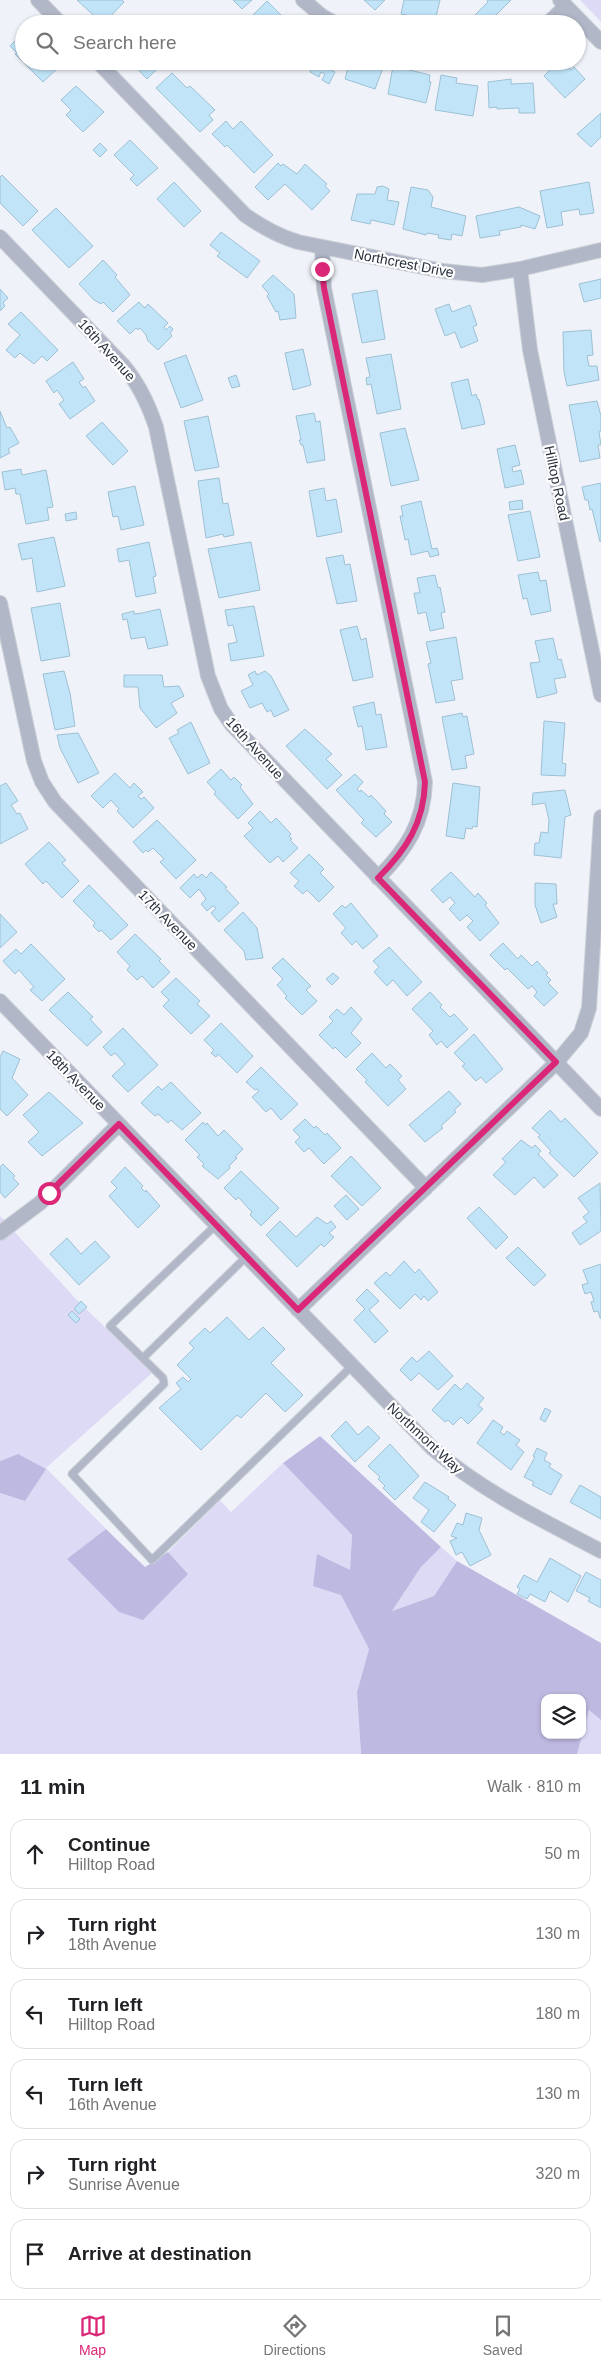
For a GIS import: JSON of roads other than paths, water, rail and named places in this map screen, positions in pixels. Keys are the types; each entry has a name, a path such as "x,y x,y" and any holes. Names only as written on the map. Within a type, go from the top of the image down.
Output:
{"street":[{"path":"38,0 52,15"},
{"path":"303,0 321,15"},
{"path":"554,15 563,3 575,15"},
{"path":"586,27 601,42"},
{"name":"Northcrest Drive","path":"106,70 245,215 283,238 464,274 482,275 520,269 601,250"},
{"name":"16th Avenue","path":"0,237 123,365 137,382 149,404 156,426 208,676 221,709 243,739 601,1110"},
{"path":"322,247 324,288 425,782 423,806 415,830 401,854 378,878"},
{"name":"Hilltop Road","path":"520,269 530,350 601,695"},
{"name":"17th Avenue","path":"0,603 34,761 42,782 55,802 426,1188"},
{"path":"298,1310 556,1062 581,1033 589,1008 601,817"},
{"name":"18th Avenue","path":"0,1001 298,1310"},
{"path":"0,1233 40,1203 119,1124"},
{"name":"Northmont Way","path":"298,1310 432,1448 470,1479 510,1504 601,1551"}],"lane":[{"path":"216,1225 110,1326 163,1378 164,1384 72,1474 152,1560 352,1366"},
{"path":"143,1358 246,1257"}]}
